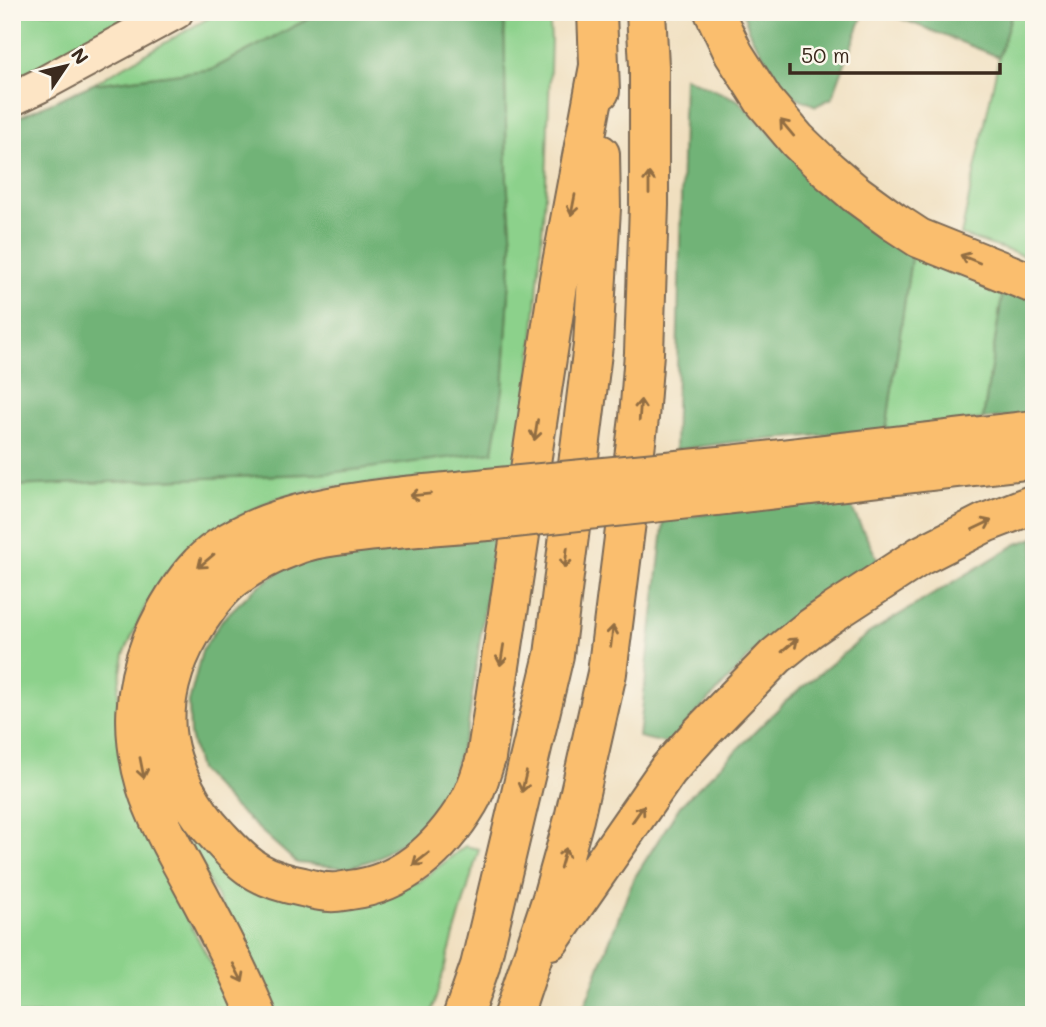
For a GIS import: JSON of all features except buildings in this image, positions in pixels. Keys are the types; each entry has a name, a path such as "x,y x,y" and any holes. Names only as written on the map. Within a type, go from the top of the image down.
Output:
{"highway":[{"path":"463,1015 480,966 554,655 593,345 601,208 597,12"},
{"path":"513,1015 552,898 574,819 607,673 639,418 643,353 649,205 649,66 646,12"},
{"path":"714,12 734,54 764,101 797,140 856,194 919,238 1034,284"},
{"path":"599,66 559,279 486,758 470,800 451,828 416,864 387,881 361,889 329,892 282,883 255,871 233,852 191,801 167,740 166,712 173,670 199,619 232,580 261,561 300,543 375,531 488,505 728,480 1034,459"},
{"path":"728,480 1034,430"},
{"path":"257,1015 244,984 165,832 146,786 137,741 135,708 139,677 162,617 201,564 230,542 261,526 302,513 354,502 488,505"},
{"path":"529,970 668,770 776,656 808,630 920,556 985,523 1034,504"}],"street":[{"path":"12,99 177,12"}],"green space":[{"path":"12,12 149,12 12,86"},
{"path":"219,12 339,12 310,18 213,69 93,84"},
{"path":"339,12 504,12 507,179 512,244 503,390 493,452 330,473 12,486 12,120 93,84 213,69 310,18"},
{"path":"504,12 549,12 551,40 546,183 523,469 323,488 275,499 209,532 179,558 146,605 124,654 118,690 119,735 132,798 190,924 239,1015 12,1015 12,486 330,473 503,390 512,244 507,179"},
{"path":"743,12 864,12 832,98 816,106 787,93 751,36"},
{"path":"884,12 1012,12 999,57"},
{"path":"1012,12 1034,12 1034,212 1024,256 961,235 999,57"},
{"path":"684,77 738,100 839,205 912,251 886,430 734,442 675,450"},
{"path":"912,251 1003,290 983,419 886,430"},
{"path":"1003,290 1034,300 1034,414 983,419"},
{"path":"845,495 878,560 754,652 668,744 639,737 664,520"},
{"path":"468,537 494,539 468,726 448,788 418,832 375,859 347,868 297,863 231,804 199,770 190,735 189,702 202,651 222,620 253,590 288,566 354,552"},
{"path":"1034,538 1034,1015 581,1015 633,880 680,806 786,701 869,633 1017,544"},
{"path":"184,814 229,869 419,882 465,846 479,849 431,1015 276,1015 176,818"}]}
